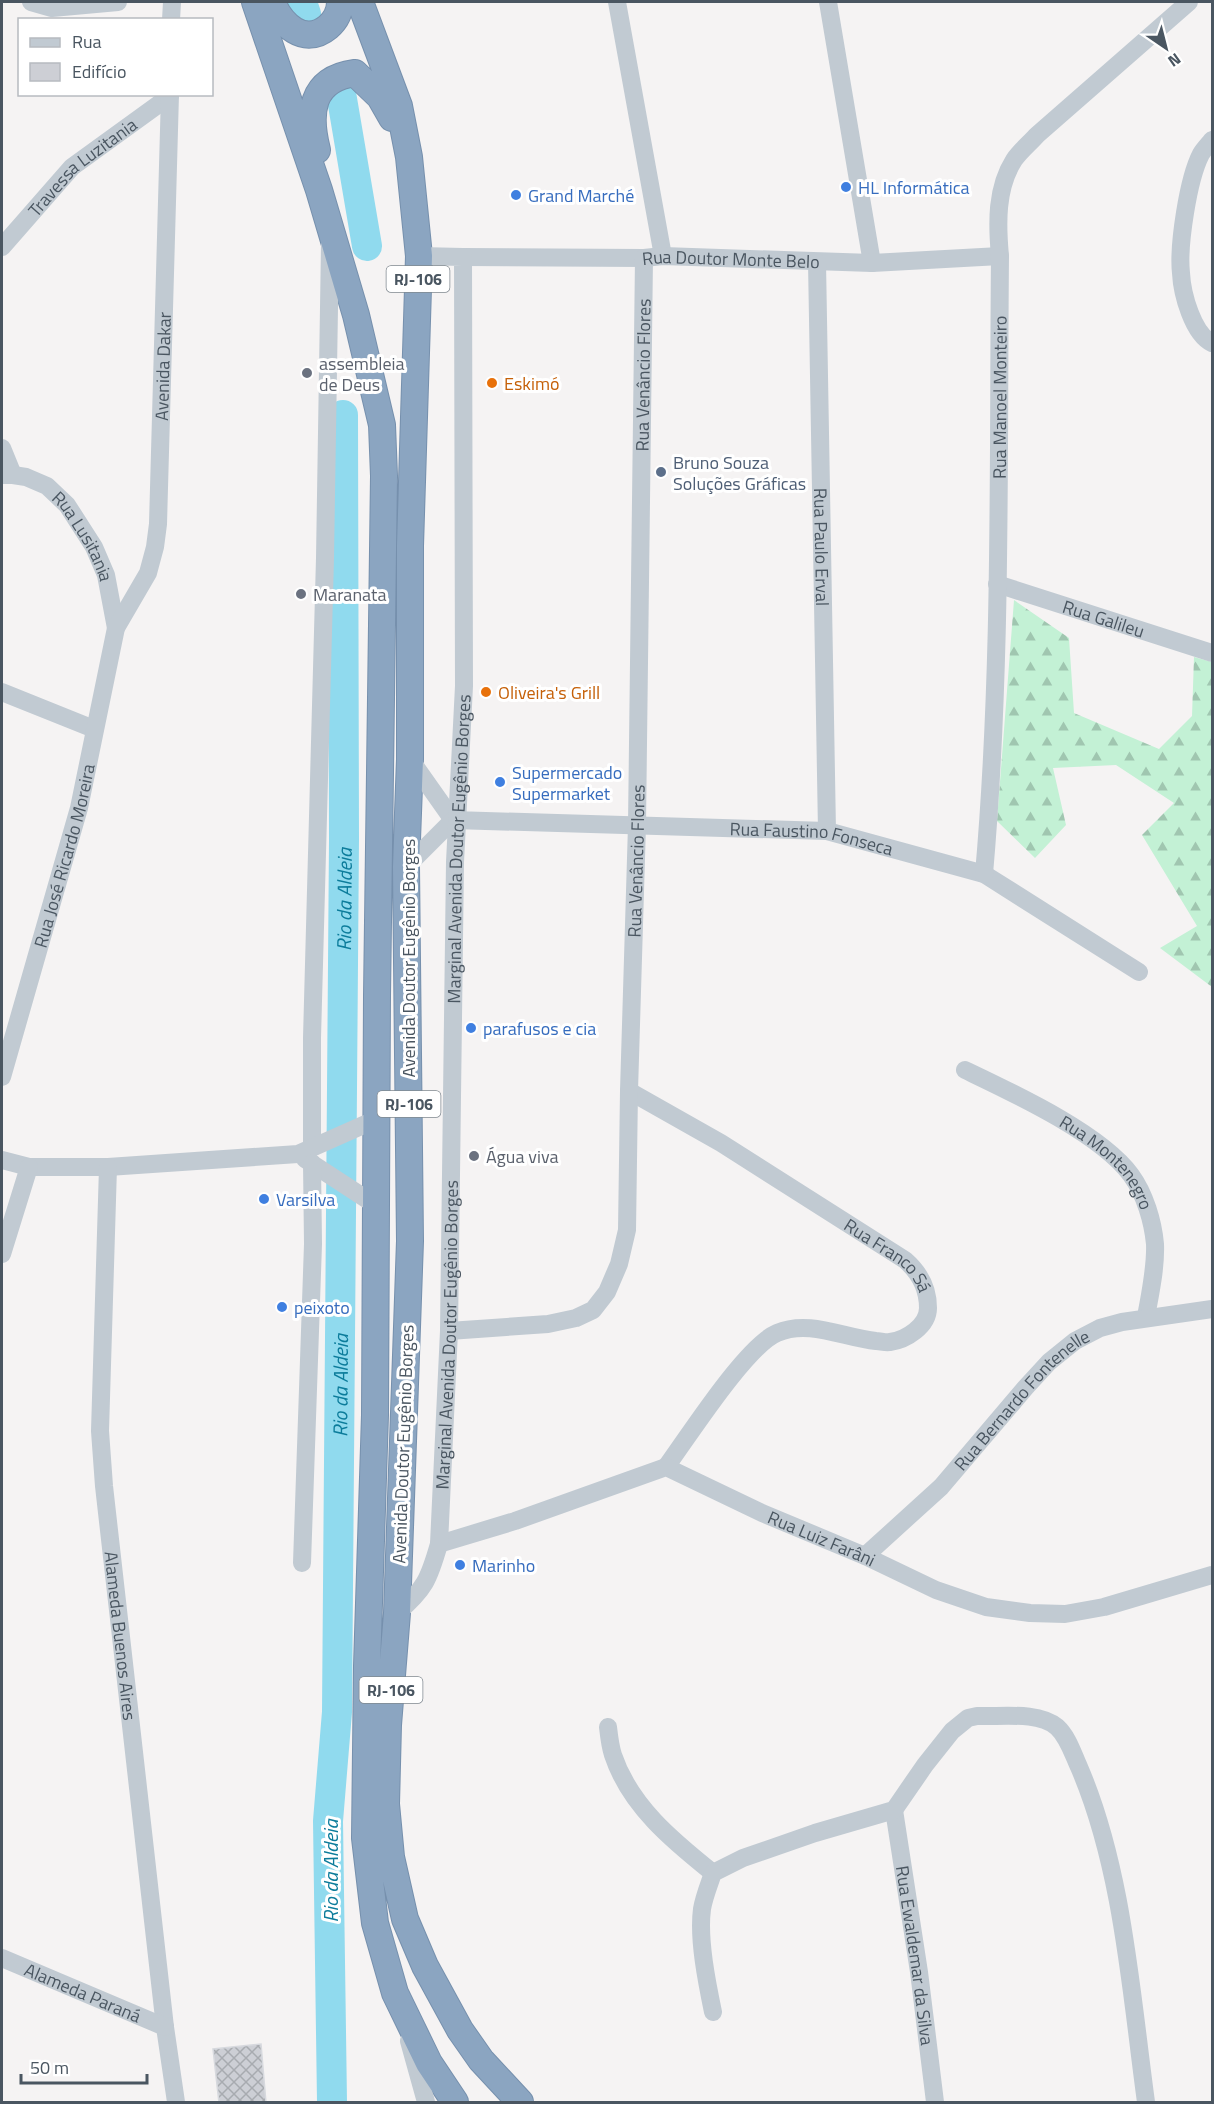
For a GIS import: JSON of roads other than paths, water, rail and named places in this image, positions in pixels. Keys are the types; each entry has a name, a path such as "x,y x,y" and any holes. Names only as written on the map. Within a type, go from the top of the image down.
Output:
{"highway":[{"name":"Avenida Doutor Eugênio Borges","path":"255,2 330,225 356,315 381,425 384,476 377,996 368,1123 376,1206 375,1415 367,1666 365,1838 375,1923 395,1993 429,2063 438,2099"},
{"path":"272,2 276,12 289,26 312,36 334,22 340,9 340,2"},
{"name":"Avenida Doutor Eugênio Borges","path":"360,2 399,106 409,157 419,256 410,546 410,759 406,867 410,1240 397,1613 388,1725 386,1804 391,1857 405,1919 424,1965 460,2030 481,2060 520,2103"},
{"path":"381,425 384,390 360,284 325,180 313,132 313,105 317,95 333,79 355,73 380,97 409,157"}],"street":[{"path":"31,2 52,8 118,2"},
{"path":"171,18 172,2"},
{"path":"617,2 663,256"},
{"path":"828,2 872,263"},
{"name":"Rua Manoel Monteiro","path":"984,874 992,786 997,584 1000,256 997,223 1006,176 1015,159 1037,135 1189,2"},
{"name":"Travessa Luzitania","path":"2,246 72,167 169,96"},
{"name":"Avenida Dakar","path":"116,628 148,573 157,535 170,96"},
{"path":"1212,140 1201,154 1193,176 1186,212 1180,273 1184,294 1196,327 1212,343"},
{"name":"Avenida Doutor Eugênio Borges","path":"303,1563 313,1244 312,1038 325,558 330,225"},
{"path":"419,256 463,258"},
{"name":"Rua Doutor Monte Belo","path":"463,258 644,258 663,256 872,263 1000,256"},
{"name":"Marginal Avenida Doutor Eugênio Borges","path":"397,1613 418,1595 431,1573 440,1544 449,1330 455,820 464,686 463,258"},
{"name":"Rua Venâncio Flores","path":"449,1330 548,1324 576,1318 593,1310 607,1292 620,1264 627,1230 628,1091 637,825 644,258"},
{"name":"Rua Paulo Erval","path":"817,262 826,831"},
{"path":"2,448 7,475"},
{"name":"Rua Lusitania","path":"7,475 26,477 47,486 67,505 94,547 106,575 116,628"},
{"name":"Rua Galileu","path":"997,584 1212,653"},
{"name":"Rua José Ricardo Moreira","path":"2,1077 79,808 116,628"},
{"path":"2,693 94,729"},
{"path":"406,867 455,820 410,759"},
{"name":"Rua Faustino Fonseca","path":"455,820 826,831 984,874 1139,972"},
{"name":"Rua Montenegro","path":"965,1070 1080,1131 1111,1155 1131,1175 1143,1196 1152,1225 1155,1246 1146,1317"},
{"name":"Rua Franco Sá","path":"628,1091 721,1143 905,1260 918,1270 927,1297 928,1311 924,1322 916,1331 890,1342 866,1340 811,1328 776,1333 759,1346 732,1376 666,1467"},
{"path":"2,1160 29,1167 108,1167 313,1156 368,1123"},
{"path":"313,1156 355,1192 376,1206"},
{"path":"2,1254 29,1167"},
{"name":"Alameda Buenos Aires","path":"108,1167 100,1431 103,1475 165,2027 176,2103"},
{"name":"Rua Bernardo Fontenelle","path":"864,1556 942,1487 1049,1362 1075,1341 1100,1328 1122,1322 1212,1309"},
{"path":"440,1544 515,1521 666,1467"},
{"name":"Rua Luiz Farâni","path":"666,1467 762,1513 864,1556 936,1590 986,1607 1030,1613 1065,1614 1104,1607 1212,1575"},
{"path":"713,2012 707,1983 702,1929 702,1910 713,1873 743,1858 815,1833 894,1810 924,1765 952,1731 968,1718 977,1716 1042,1719 1059,1729 1065,1737 1090,1793 1100,1827 1118,1904 1146,2103"},
{"path":"608,1727 612,1754 629,1788 668,1836 713,1873"},
{"name":"Rua Ewaldemar da Silva","path":"894,1810 919,1972 935,2103"},
{"name":"Alameda Paraná","path":"2,1959 165,2027"}],"waterway":[{"path":"302,2 306,14"},
{"path":"341,93 367,246"},
{"name":"Rio da Aldeia","path":"332,2102 328,1821 337,1712 344,839 343,415"}],"place":[{"name":"HL Informática","path":"846,187"},
{"name":"Grand Marché","path":"516,195"},
{"name":"assembleia de Deus","path":"307,373"},
{"name":"Eskimó","path":"492,383"},
{"name":"Bruno Souza Soluções Gráficas","path":"661,472"},
{"name":"Maranata","path":"301,594"},
{"name":"Oliveira's Grill","path":"486,692"},
{"name":"Supermercado Supermarket","path":"500,782"},
{"name":"parafusos e cia","path":"471,1028"},
{"name":"Água viva","path":"474,1156"},
{"name":"Varsilva","path":"264,1199"},
{"name":"peixoto","path":"282,1307"},
{"name":"Marinho","path":"460,1565"}]}
